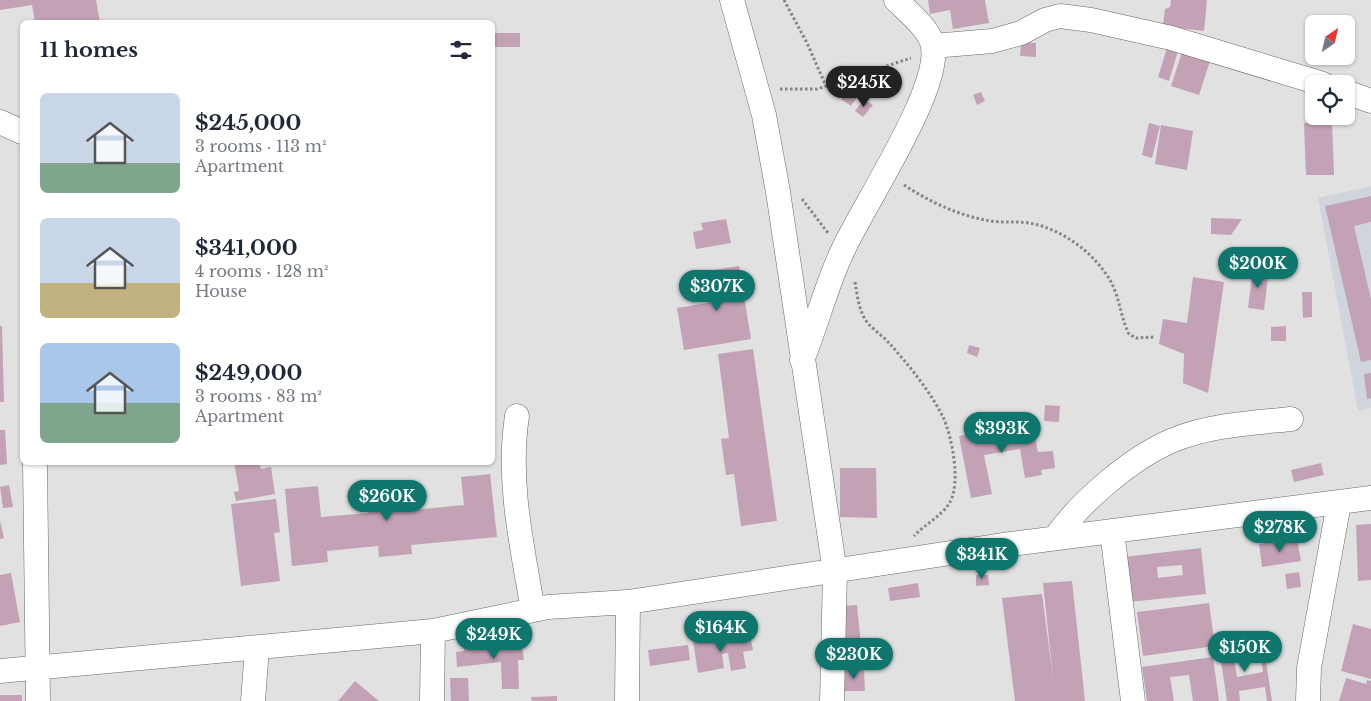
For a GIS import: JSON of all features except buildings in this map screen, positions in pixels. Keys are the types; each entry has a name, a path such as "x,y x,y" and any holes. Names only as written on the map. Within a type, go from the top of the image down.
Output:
{"street":[{"path":"732,0 757,88 778,192 835,572 832,701"},
{"path":"802,360 842,251 924,94 933,49 924,30 896,0"},
{"path":"933,49 992,41 1021,33 1045,20 1060,16 1091,20 1171,38 1305,79"},
{"path":"1355,95 1371,101"},
{"path":"0,122 20,131"},
{"path":"518,416 514,441 517,512 534,610"},
{"path":"1055,538 1070,518 1090,498 1123,471 1171,441 1212,429 1291,419"},
{"path":"35,465 38,701"},
{"path":"0,671 432,631 548,607 628,602 1055,538 1371,498"},
{"path":"1308,701 1309,668 1339,503"},
{"path":"1112,531 1133,701"},
{"path":"627,701 628,602"},
{"path":"432,631 432,701"},
{"path":"253,701 257,648"}],"path":[{"path":"784,0 807,43 826,86"},
{"path":"757,88 803,91 826,86 933,49"},
{"path":"884,173 940,206 992,221 1031,224 1051,230 1069,239 1092,256 1115,287 1129,334 1136,338 1154,337"},
{"path":"800,196 842,251 850,265 863,316 889,343 917,379 943,417 950,440 954,468 954,488 951,500 946,508 916,534 894,563"}],"shaded area":[{"path":"1371,186 1371,408 1358,411 1318,198"}]}
